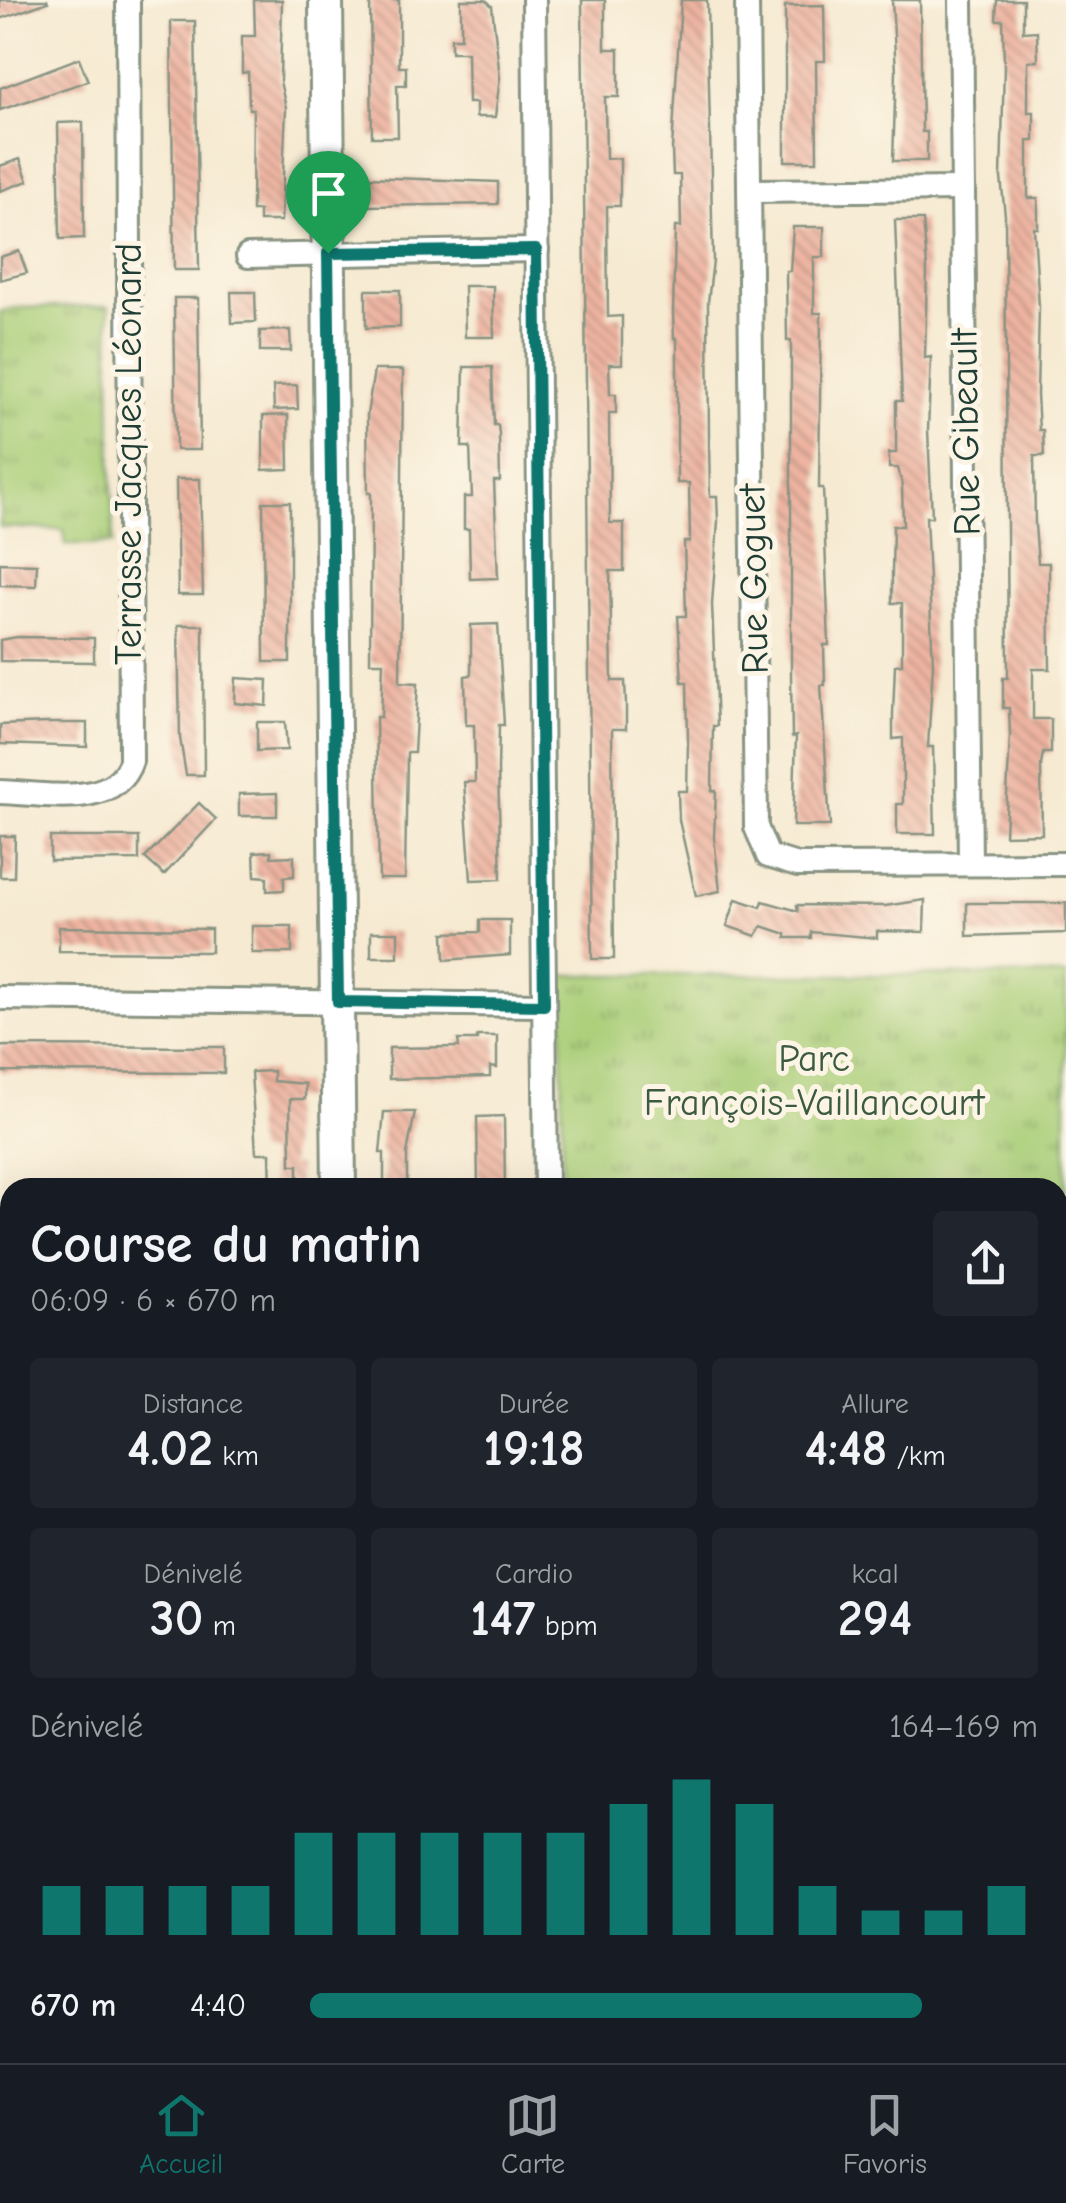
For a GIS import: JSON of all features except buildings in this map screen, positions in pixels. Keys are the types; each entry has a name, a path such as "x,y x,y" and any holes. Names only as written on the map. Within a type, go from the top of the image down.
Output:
{"street":[{"name":"Terrasse Jacques Léonard","path":"0,792 109,790 126,776 131,761 128,0"},
{"path":"326,0 340,1178"},
{"path":"534,0 546,1178"},
{"name":"Rue Goguet","path":"748,0 756,827 760,844 768,856 798,865 1066,864"},
{"name":"Rue Gibeault","path":"961,0 970,864"},
{"path":"750,191 963,188"},
{"path":"248,256 536,250"},
{"path":"0,998 544,1005"}],"green space":[{"path":"109,306 113,544 65,544 64,530 0,527 0,312 13,308"},
{"name":"Parc François-Vaillancourt","path":"562,975 1066,975 1066,1178 562,1178"}],"route":[{"path":"536,250 544,1005 338,1002 328,253 536,250"}]}
